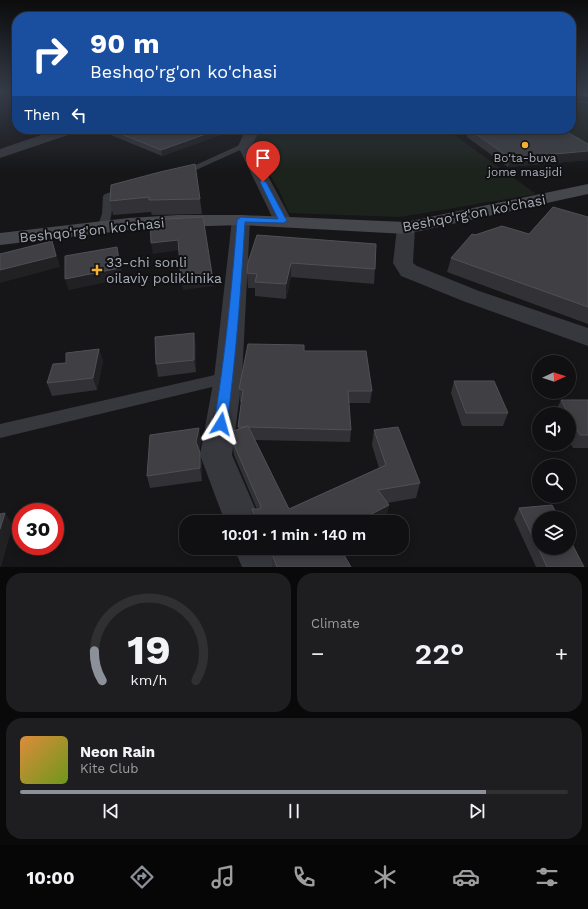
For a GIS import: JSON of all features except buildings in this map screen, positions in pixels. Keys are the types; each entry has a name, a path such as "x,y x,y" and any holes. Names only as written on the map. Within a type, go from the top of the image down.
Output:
{"street":[{"path":"0,154 58,134"},
{"path":"251,134 245,146 283,221"},
{"name":"Beshqo'rg'on ko'chasi","path":"0,239 178,221 283,221 406,228 551,198 588,188"},
{"path":"240,515 216,455 228,378 241,220"},
{"path":"406,228 403,263 409,271 471,296 588,337"},
{"path":"256,555 261,567"}],"lane":[{"path":"176,175 245,146"},
{"path":"102,228 107,214 108,196 131,190"},
{"path":"0,431 228,378"}],"shaded area":[{"path":"576,118 588,118 588,145 567,134 576,134"},
{"path":"256,134 453,134 536,194 400,217 289,213 279,190 252,146 254,136"}],"place":[{"name":"Bo'ta-buva jome masjidi","path":"525,145"},
{"name":"33-chi sonli oilaviy poliklinika","path":"97,270"}],"route":[{"path":"221,424 228,378 241,220 283,221 263,182"}]}
